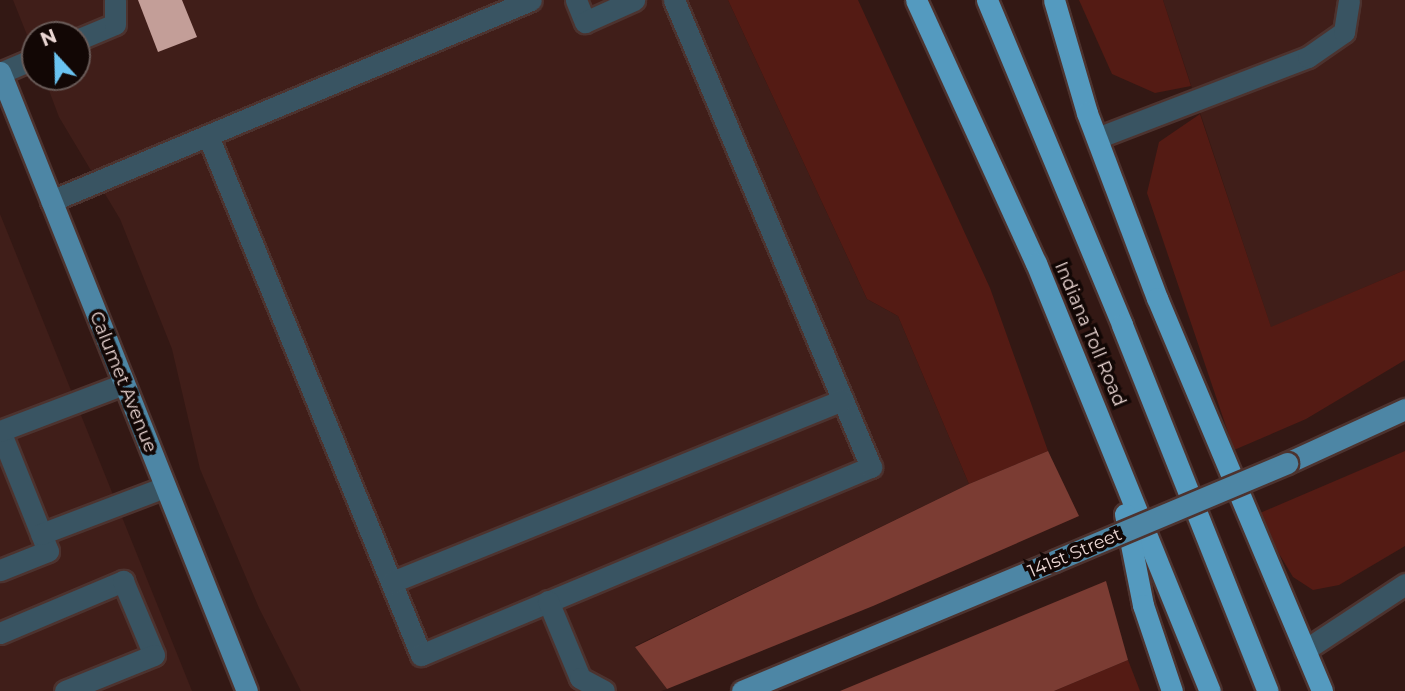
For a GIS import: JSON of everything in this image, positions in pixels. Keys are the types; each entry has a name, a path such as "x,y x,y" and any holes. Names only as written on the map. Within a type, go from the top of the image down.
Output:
{"highway":[{"name":"Indiana Toll Road","path":"916,0 1031,251 1210,691"},
{"name":"Indiana Toll Road","path":"987,0 1122,325 1268,691"},
{"path":"1054,0 1058,23 1097,138 1157,298 1322,691"},
{"path":"1111,444 1143,606 1172,691"}],"main road":[{"name":"Calumet Avenue","path":"0,72 247,691"},
{"name":"141st Street","path":"742,691 1287,463 1405,409"}],"lane":[{"path":"91,34 115,24 115,0"},
{"path":"51,201 531,0"},
{"path":"576,0 585,22 634,0"},
{"path":"208,136 421,654 872,467 674,0"},
{"path":"1097,138 1308,57 1344,33 1349,0"},
{"path":"0,72 21,64"},
{"path":"0,570 48,551 0,431 124,384"},
{"path":"391,582 843,400"},
{"path":"41,534 165,487"},
{"path":"0,633 123,581 154,655 65,691"},
{"path":"1305,650 1402,592"},
{"path":"548,601 577,685 604,691"}],"shaded area":[{"path":"13,0 728,0 867,299 898,316 969,484 635,646 667,689 661,691 301,691 259,608 200,469 172,349 120,219 59,117 49,91 91,91 91,21 21,21"},
{"path":"728,0 858,0 990,288 1048,451 969,484 898,316 867,299"},
{"path":"1079,0 1163,0 1191,86 1155,93 1112,74"},
{"path":"1163,0 1405,0 1405,270 1271,328"},
{"path":"1200,114 1271,327 1405,270 1405,360 1306,419 1234,450 1147,193 1159,142"},
{"path":"0,214 192,691 0,691"},
{"path":"1048,451 1079,516 873,606 667,689 635,647 969,484"},
{"path":"1405,451 1405,546 1339,585 1313,590 1293,577 1275,547 1260,513"},
{"path":"1106,581 1128,660 1054,691 840,691"},
{"path":"1128,660 1140,691 1054,691"}],"building":[{"path":"138,0 182,0 197,37 158,52"}]}
